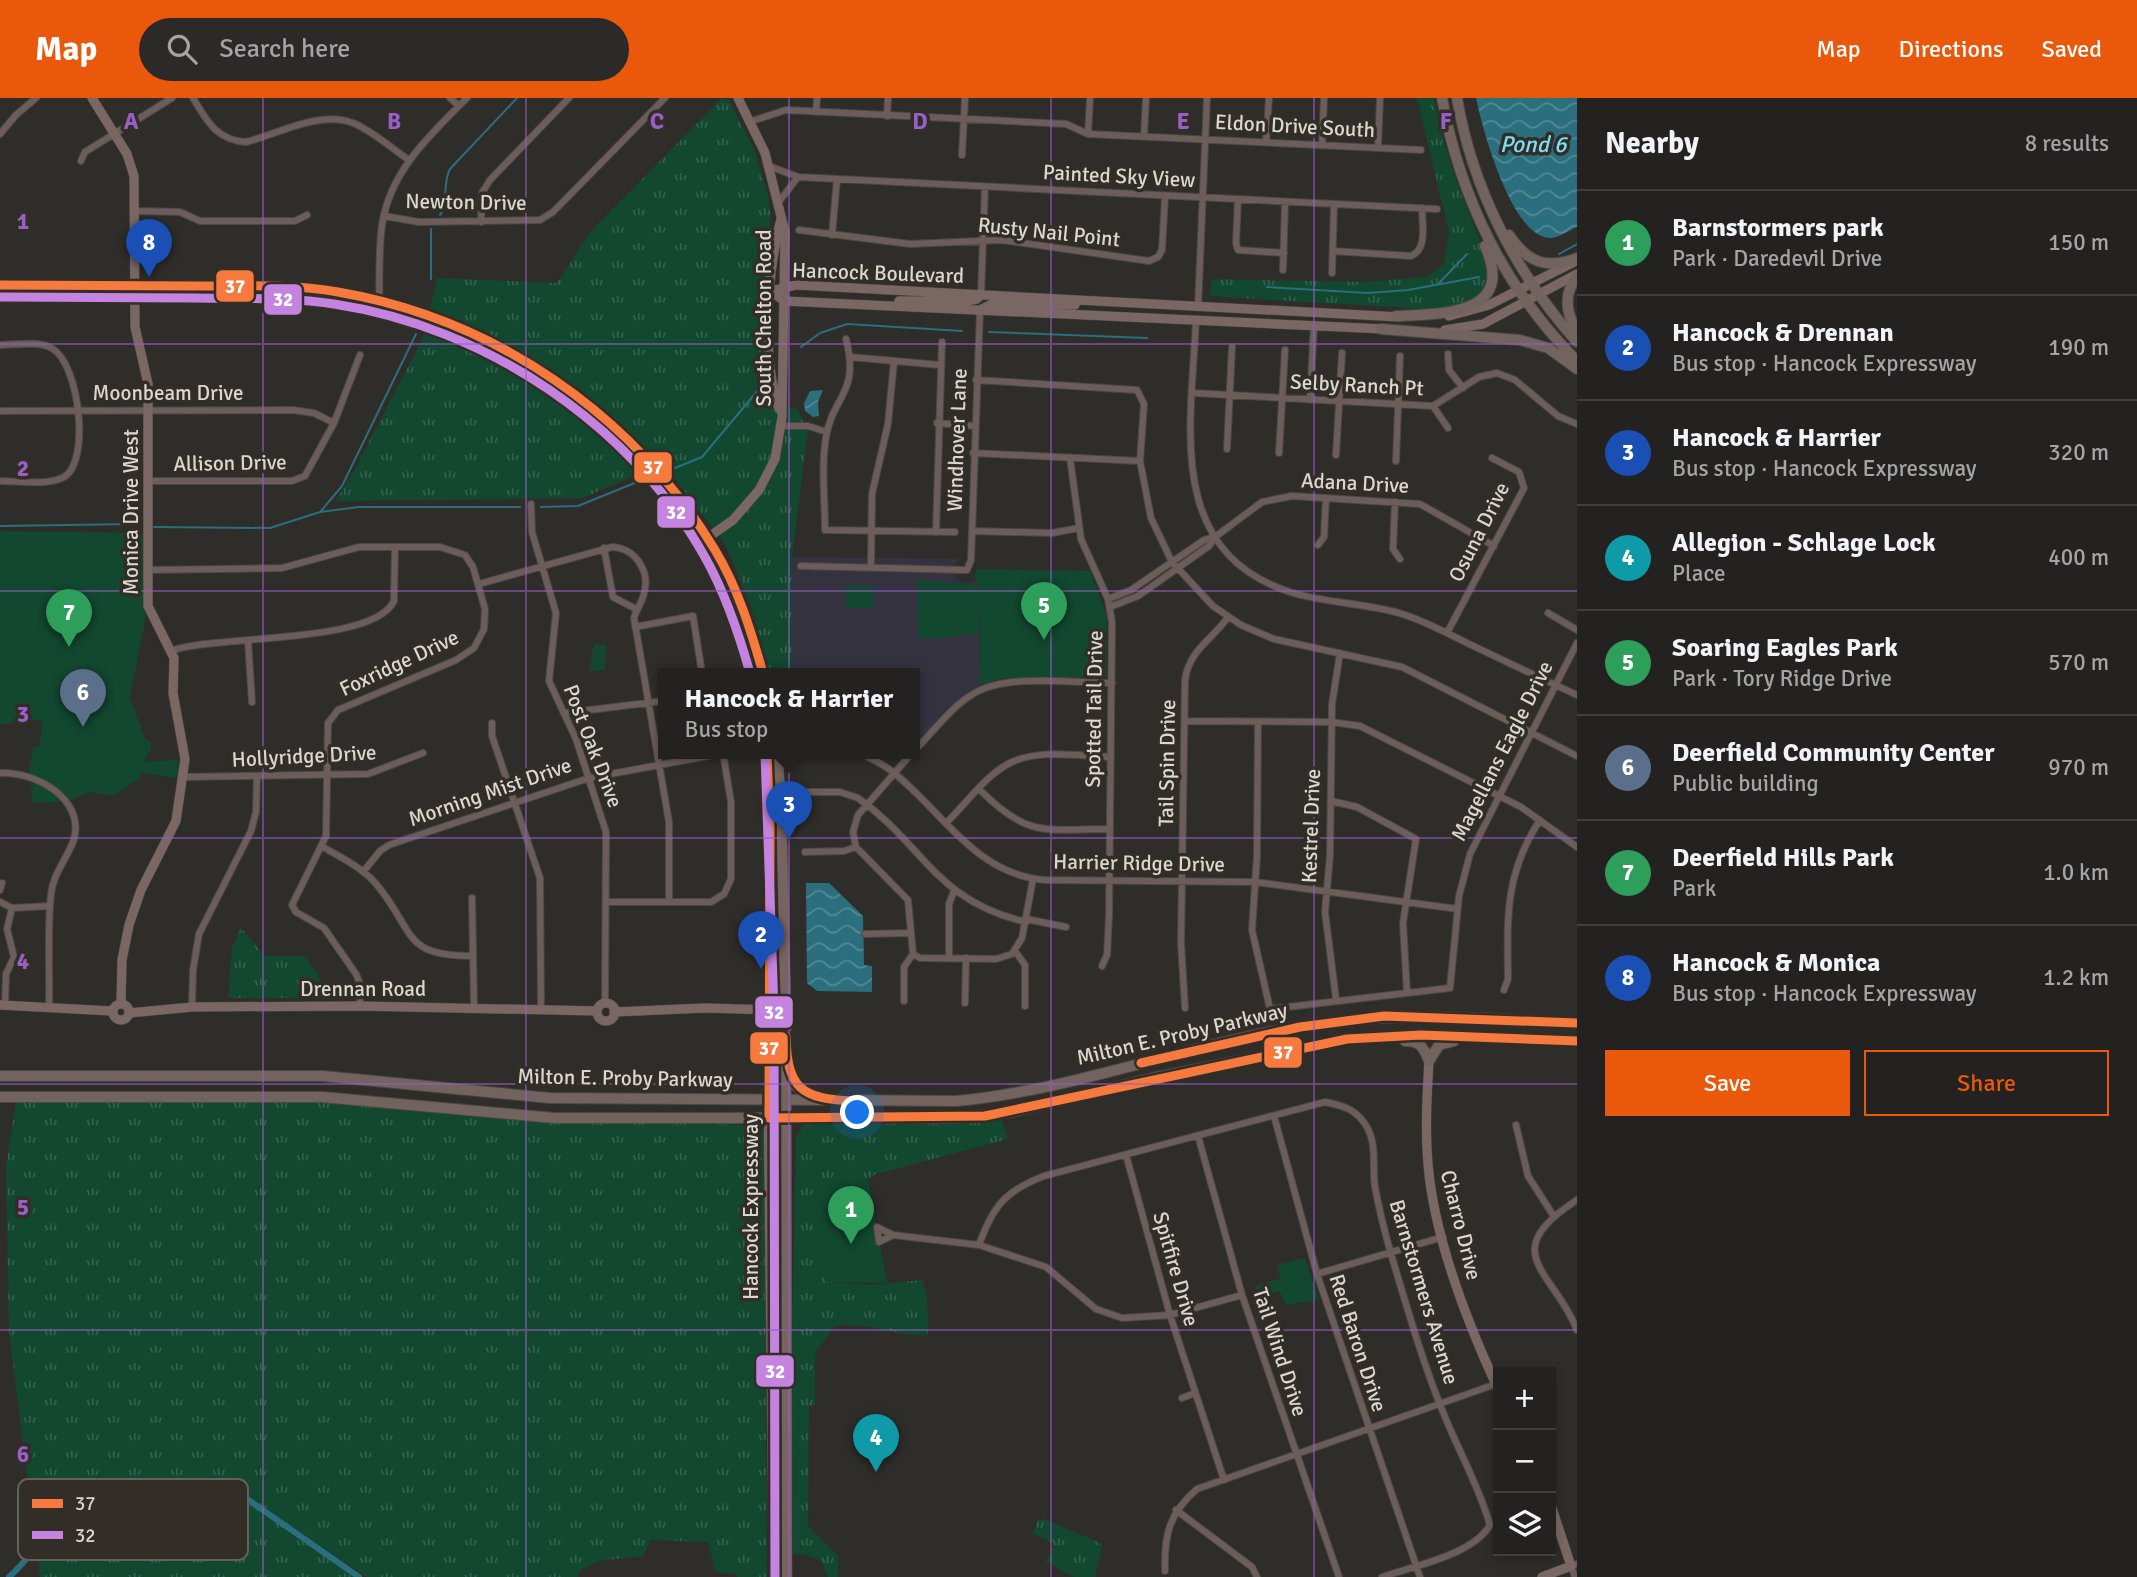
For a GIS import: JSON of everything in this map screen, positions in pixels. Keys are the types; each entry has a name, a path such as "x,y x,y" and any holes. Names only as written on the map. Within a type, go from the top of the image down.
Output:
{"highway":[{"path":"1396,316 1463,308 1485,297 1493,284 1491,261 1469,205 1442,98"},
{"path":"1457,98 1465,138 1481,185 1506,241 1539,294 1577,342"},
{"path":"1456,157 1486,237 1525,300 1577,361"},
{"path":"1481,185 1505,229 1528,258 1546,265 1577,259"},
{"path":"1577,276 1567,295 1567,303 1577,331"},
{"path":"1381,329 1520,340 1548,348 1577,369"},
{"name":"Milton E. Proby Parkway","path":"0,1076 323,1076 541,1098 769,1101 982,1099 1265,1034 1370,1017 1462,1016 1577,1023"},
{"name":"Milton E. Proby Parkway","path":"0,1097 322,1097 554,1118 985,1116 1326,1043 1388,1036 1577,1041"},
{"path":"1429,1061 1434,1050 1444,1042 1470,1042 1479,1037"},
{"path":"1326,1043 1336,1046 1410,1040 1423,1047 1429,1061"},
{"path":"785,1063 796,1086 822,1101"}],"main road":[{"name":"Monica Drive West","path":"92,98 115,134 132,168 135,211 135,334 148,372 150,613 171,651 173,694 184,749 184,777 176,821 132,914 122,960 121,1003"},
{"name":"South Chelton Road","path":"703,541 733,520 759,490 775,459 781,422 785,232 769,166 752,121 738,98"},
{"name":"South Chelton Road","path":"781,218 774,252 771,291 771,383 781,422"},
{"name":"Hancock Boulevard","path":"1577,259 1489,305 1460,315 1396,316 785,285 771,291 784,301 1381,329 1471,328 1577,276"},
{"path":"0,285 292,297 379,306 436,318 510,351 566,387 630,442 670,486 739,600 761,668"},
{"path":"0,295 135,291"},
{"path":"876,304 907,300 973,301 981,293"},
{"path":"980,310 993,303 1063,306 1111,302"},
{"path":"1104,315 1115,309 1187,312 1198,307"},
{"path":"1196,319 1198,307"},
{"path":"1196,319 1206,311 1275,314 1286,311"},
{"path":"703,541 734,616 750,668"},
{"name":"Hancock Expressway","path":"767,759 770,795 769,1118 774,1577"},
{"name":"Hancock Expressway","path":"777,759 786,994 787,1577"},
{"path":"3,1005 112,1011 121,1003 128,1007 129,1013 122,1020 116,1019 112,1011"},
{"path":"605,1003 610,1005 614,1012 611,1019 606,1021 600,1019 597,1011 605,1003"},
{"name":"Drennan Road","path":"129,1013 192,1007 360,1006 474,1006 597,1011"},
{"path":"614,1012 705,1008 769,1010"},
{"name":"Charro Drive","path":"1429,1061 1428,1166 1443,1237 1474,1338 1493,1378"},
{"path":"1542,1577 1574,1565 1556,1518"}],"street":[{"path":"0,134 16,115 36,98"},
{"path":"81,162 85,152 173,98"},
{"path":"193,98 212,128 235,141 246,142 320,122 338,120 362,127 409,160"},
{"path":"450,98 459,106"},
{"path":"379,306 384,216 393,189 409,160 467,98"},
{"path":"481,222 482,193 489,180 569,98"},
{"name":"Newton Drive","path":"384,216 419,222 532,221 548,217 665,98"},
{"path":"816,112 817,98"},
{"path":"887,116 888,98"},
{"path":"962,155 965,98"},
{"path":"1088,134 1090,98"},
{"path":"1144,136 1146,98"},
{"path":"1198,307 1208,98"},
{"path":"1266,142 1269,98"},
{"path":"1322,145 1324,98"},
{"path":"1378,148 1380,98"},
{"name":"Eldon Drive South","path":"752,121 786,110 1066,124 1088,134 1421,150"},
{"name":"Painted Sky View","path":"769,166 798,177 1437,209"},
{"path":"778,204 798,177"},
{"path":"832,234 837,179"},
{"path":"981,293 985,187"},
{"name":"Rusty Nail Point","path":"799,230 910,244 984,239 1154,260 1162,250 1165,197"},
{"path":"1238,200 1238,250 1284,253"},
{"path":"1283,270 1285,202"},
{"path":"1332,273 1334,204"},
{"path":"1333,251 1410,256 1417,254 1422,247 1422,208"},
{"path":"135,211 180,212 200,221 295,221 307,215"},
{"name":"Windhover Lane","path":"871,566 967,570 971,560 980,310"},
{"path":"1196,319 1192,482 1197,502 1215,537 1247,570 1278,587 1314,598 1399,613 1577,695"},
{"path":"1310,400 1314,325"},
{"path":"846,339 850,357 849,385 827,432 825,530 955,532"},
{"path":"936,531 937,423 942,342"},
{"path":"0,345 41,345 54,349 64,362 75,388 78,411 78,453 72,471 53,481 0,481"},
{"path":"1227,449 1232,347"},
{"path":"1279,453 1285,350"},
{"path":"1336,454 1342,353"},
{"path":"1448,354 1449,370 1463,388"},
{"name":"Allison Drive","path":"148,481 299,479 310,470 334,423 360,355"},
{"path":"1396,461 1400,356"},
{"path":"850,357 940,365"},
{"path":"801,566 871,566 873,483 888,424 894,361"},
{"name":"Selby Ranch Pt","path":"1193,393 1433,406 1479,377 1497,373 1515,380 1558,416 1577,424"},
{"path":"976,380 1132,388 1142,391 1144,404 1140,461 1151,518 1172,562 1196,592 1228,617 1274,639 1393,664 1535,732 1577,756"},
{"path":"1433,406 1448,428"},
{"name":"Moonbeam Drive","path":"0,411 293,411 314,413 334,423"},
{"path":"781,422 827,432"},
{"path":"937,423 974,426"},
{"path":"973,453 1140,461"},
{"name":"Spotted Tail Drive","path":"1070,458 1079,528 1110,607 1110,880 1107,955 1102,966"},
{"name":"Osuna Drive","path":"1447,633 1524,488 1519,472 1492,458"},
{"name":"Adana Drive","path":"1215,537 1262,502 1292,496 1420,504 1494,546"},
{"path":"1318,545 1324,537 1326,498"},
{"path":"1395,502 1393,549 1400,559"},
{"name":"Post Oak Drive","path":"531,504 532,532 556,613 550,681 565,713 606,832 605,1003"},
{"path":"972,531 1052,533 1079,528"},
{"path":"1108,599 1131,590 1203,540 1215,537"},
{"path":"1110,607 1130,600 1177,569 1209,546 1215,537"},
{"path":"171,651 190,645 294,636 376,619 396,602 395,547"},
{"name":"Foxridge Drive","path":"148,570 271,569 349,548 440,547 459,552 469,561 479,584 486,621 481,638 466,654 338,710 328,723 327,826 323,847 292,905 296,912"},
{"path":"604,548 613,597 636,609"},
{"path":"479,584 604,548 627,549 641,565 645,590 636,609 635,627 658,758"},
{"path":"1548,613 1577,630"},
{"path":"635,627 693,617 701,668"},
{"name":"Tail Spin Drive","path":"1185,1008 1181,943 1185,680 1190,660 1228,617"},
{"path":"247,641 252,702"},
{"name":"Magellans Eagle Drive","path":"1255,883 1252,929 1270,1009 1336,999 1450,989 1458,909 1470,854 1498,795 1535,732 1577,643"},
{"name":"Kestrel Drive","path":"1336,999 1325,918 1331,801 1331,722 1340,653"},
{"path":"920,745 969,697 988,686 1007,682 1112,683"},
{"path":"565,713 658,701"},
{"path":"333,702 338,710"},
{"path":"1185,721 1331,722 1366,729 1498,795 1540,820 1577,847"},
{"path":"1255,883 1258,722"},
{"path":"492,723 492,736 541,888 541,1008"},
{"name":"Hollyridge Drive","path":"184,777 375,773 423,753"},
{"path":"946,823 1002,768 1022,758 1111,757"},
{"path":"658,759 669,822 669,902"},
{"name":"Morning Mist Drive","path":"363,872 380,850 389,845 589,778 688,759"},
{"path":"607,902 710,902 727,897 731,879 731,811 724,759"},
{"name":"Harrier Ridge Drive","path":"870,759 894,773 989,863 1033,879 1255,883 1458,909"},
{"path":"904,1002 904,967 914,954 908,900 856,847 853,826 867,805 907,759"},
{"path":"0,773 27,777 49,786 57,791 73,817 74,836 53,883 50,906 49,1008"},
{"path":"192,1007 197,944 251,831 256,812 257,777"},
{"path":"980,790 1008,817 1029,827 1110,829"},
{"path":"806,792 845,792 867,805 954,891 983,909 1066,927"},
{"path":"1331,801 1357,807 1416,839 1402,932 1407,993"},
{"path":"1504,990 1508,979 1509,890 1523,850 1540,820"},
{"path":"323,847 363,872 377,885 422,948 444,956 473,956"},
{"path":"805,852 844,851 856,847"},
{"path":"914,954 920,958 1002,958 1015,951 1026,920 1033,879"},
{"path":"949,958 949,904 954,891"},
{"path":"472,898 474,1006"},
{"path":"0,902 12,908 50,906"},
{"path":"3,1005 6,974 14,957 7,923 12,908"},
{"path":"290,920 296,912 324,928 356,974 360,984 360,1006"},
{"path":"865,934 911,933"},
{"path":"769,944 778,952 779,986 786,994"},
{"path":"1015,951 1025,965 1025,1006"},
{"path":"965,1003 966,958"},
{"name":"Barnstormers Avenue","path":"979,1245 998,1203 1018,1186 1325,1102 1346,1107 1359,1115 1369,1132 1374,1156 1374,1184 1391,1252 1440,1405 1464,1466 1482,1496 1490,1525 1485,1534 1468,1547 1382,1577"},
{"name":"Red Baron Drive","path":"1274,1116 1317,1274 1420,1577"},
{"path":"1516,1125 1528,1176 1553,1215"},
{"name":"Tail Wind Drive","path":"1198,1136 1242,1295 1339,1577"},
{"name":"Spitfire Drive","path":"1126,1155 1170,1315 1224,1480"},
{"path":"1577,1200 1553,1215 1543,1226 1537,1242 1539,1270 1571,1314 1577,1330"},
{"path":"893,1235 979,1245 1046,1267 1096,1309 1122,1318 1170,1315 1242,1295"},
{"path":"1317,1274 1443,1237"},
{"path":"1165,1571 1164,1542 1170,1520 1197,1489 1493,1387"},
{"path":"1182,1398 1195,1393"},
{"path":"1176,1510 1252,1567 1257,1577"},
{"path":"1574,1565 1574,1577"}],"shaded area":[{"path":"792,557 958,559 953,566 955,578 964,583 977,581 980,585 979,685 962,697 920,739 920,668 792,668"}],"green space":[{"path":"722,98 729,100 755,152 768,195 771,219 766,269 764,402 797,409 808,430 792,557 792,668 769,668 751,607 726,546 663,463 583,498 335,501 352,475 424,336 437,278 557,283 590,232"},
{"path":"1417,98 1434,98 1450,161 1482,250 1489,282 1477,298 1443,310 1209,296 1212,279 1365,282 1426,277 1444,264 1449,232"},
{"path":"0,531 144,533 143,604 146,615 130,697 145,739 151,742 151,751 142,762 178,760 177,778 141,773 139,779 112,796 89,792 69,801 33,803 29,771 33,747 39,747 43,720 0,724"},
{"path":"977,569 1090,571 1107,616 1106,677 1004,678 979,685 980,597 978,634 918,637 917,584 922,580 978,585 980,592 980,585 974,578"},
{"path":"846,586 873,586 873,608 846,608"},
{"path":"594,644 606,645 605,670 589,671"},
{"path":"241,928 265,956 305,956 325,986 326,998 228,998 232,948"},
{"path":"16,1101 334,1102 516,1120 754,1125 764,1130 767,1577 737,1577 736,1574 715,1572 708,1542 650,1540 643,1556 599,1561 579,1571 578,1577 367,1577 252,1502 359,1577 40,1577 38,1560 248,1560 248,1479 28,1479 9,1332 6,1166"},
{"path":"1001,1118 1008,1139 876,1174 843,1193 827,1282 872,1285 922,1280 927,1297 928,1335 858,1326 835,1326 815,1353 815,1405 809,1406 808,1526 838,1556 838,1577 828,1577 821,1561 807,1555 793,1554 792,1335 796,1138 805,1122"},
{"path":"868,1179 887,1283 827,1282 816,1205"},
{"path":"1305,1258 1319,1300 1285,1305 1280,1291 1257,1298 1255,1286 1281,1278 1277,1265"},
{"path":"1044,1519 1100,1543 1102,1547 1095,1577 1074,1577 1046,1562 1054,1544 1033,1533 1038,1520"}],"water":[{"name":"Pond 6","path":"1476,98 1577,98 1577,227 1552,238 1537,234 1524,221 1501,180"},
{"path":"823,390 818,402 819,416 813,417 805,411 804,403 810,391"},
{"path":"806,883 829,883 863,916 864,965 872,966 872,992 817,991 807,983"}],"waterway":[{"path":"440,215 450,169 517,98"},
{"path":"431,229 431,279"},
{"path":"1559,254 1577,244"},
{"path":"1439,283 1467,254"},
{"path":"1267,287 1368,293 1408,290 1479,277"},
{"path":"801,347 820,333 847,324 962,331"},
{"path":"989,332 1147,338"},
{"path":"321,511 342,486 416,334"},
{"path":"670,470 702,457 759,389"},
{"path":"541,507 578,506 637,482"},
{"path":"154,527 270,528 320,512 359,507 520,507"},
{"path":"0,526 132,524"},
{"path":"248,1500 359,1577"},
{"path":"9,1577 25,1560"}],"transit line":[{"name":"37","path":"0,285 267,286 321,289 396,305 452,325 505,350 555,380 601,416 644,456 682,501 731,579 762,668"},
{"name":"32","path":"0,297 265,299 334,304 391,316 446,335 499,359 549,390 595,425 638,465 675,510 720,587 749,668"},
{"name":"32","path":"765,759 774,1010 775,1577"},
{"name":"37","path":"767,759 770,830 769,1118 985,1116 1347,1039 1421,1035 1577,1041"},
{"name":"37","path":"1141,1063 1300,1027 1384,1016 1577,1023"},
{"name":"37","path":"786,1036 790,1068 801,1088 821,1097 853,1101"}],"place":[{"name":"Hancock & Monica","path":"149,277"},
{"name":"Soaring Eagles Park","path":"1044,640"},
{"name":"Deerfield Hills Park","path":"69,647"},
{"name":"Deerfield Community Center","path":"83,727"},
{"name":"Hancock & Harrier","path":"789,839"},
{"name":"Hancock & Drennan","path":"761,969"},
{"name":"Barnstormers park","path":"851,1244"},
{"name":"Allegion - Schlage Lock","path":"876,1472"}]}
